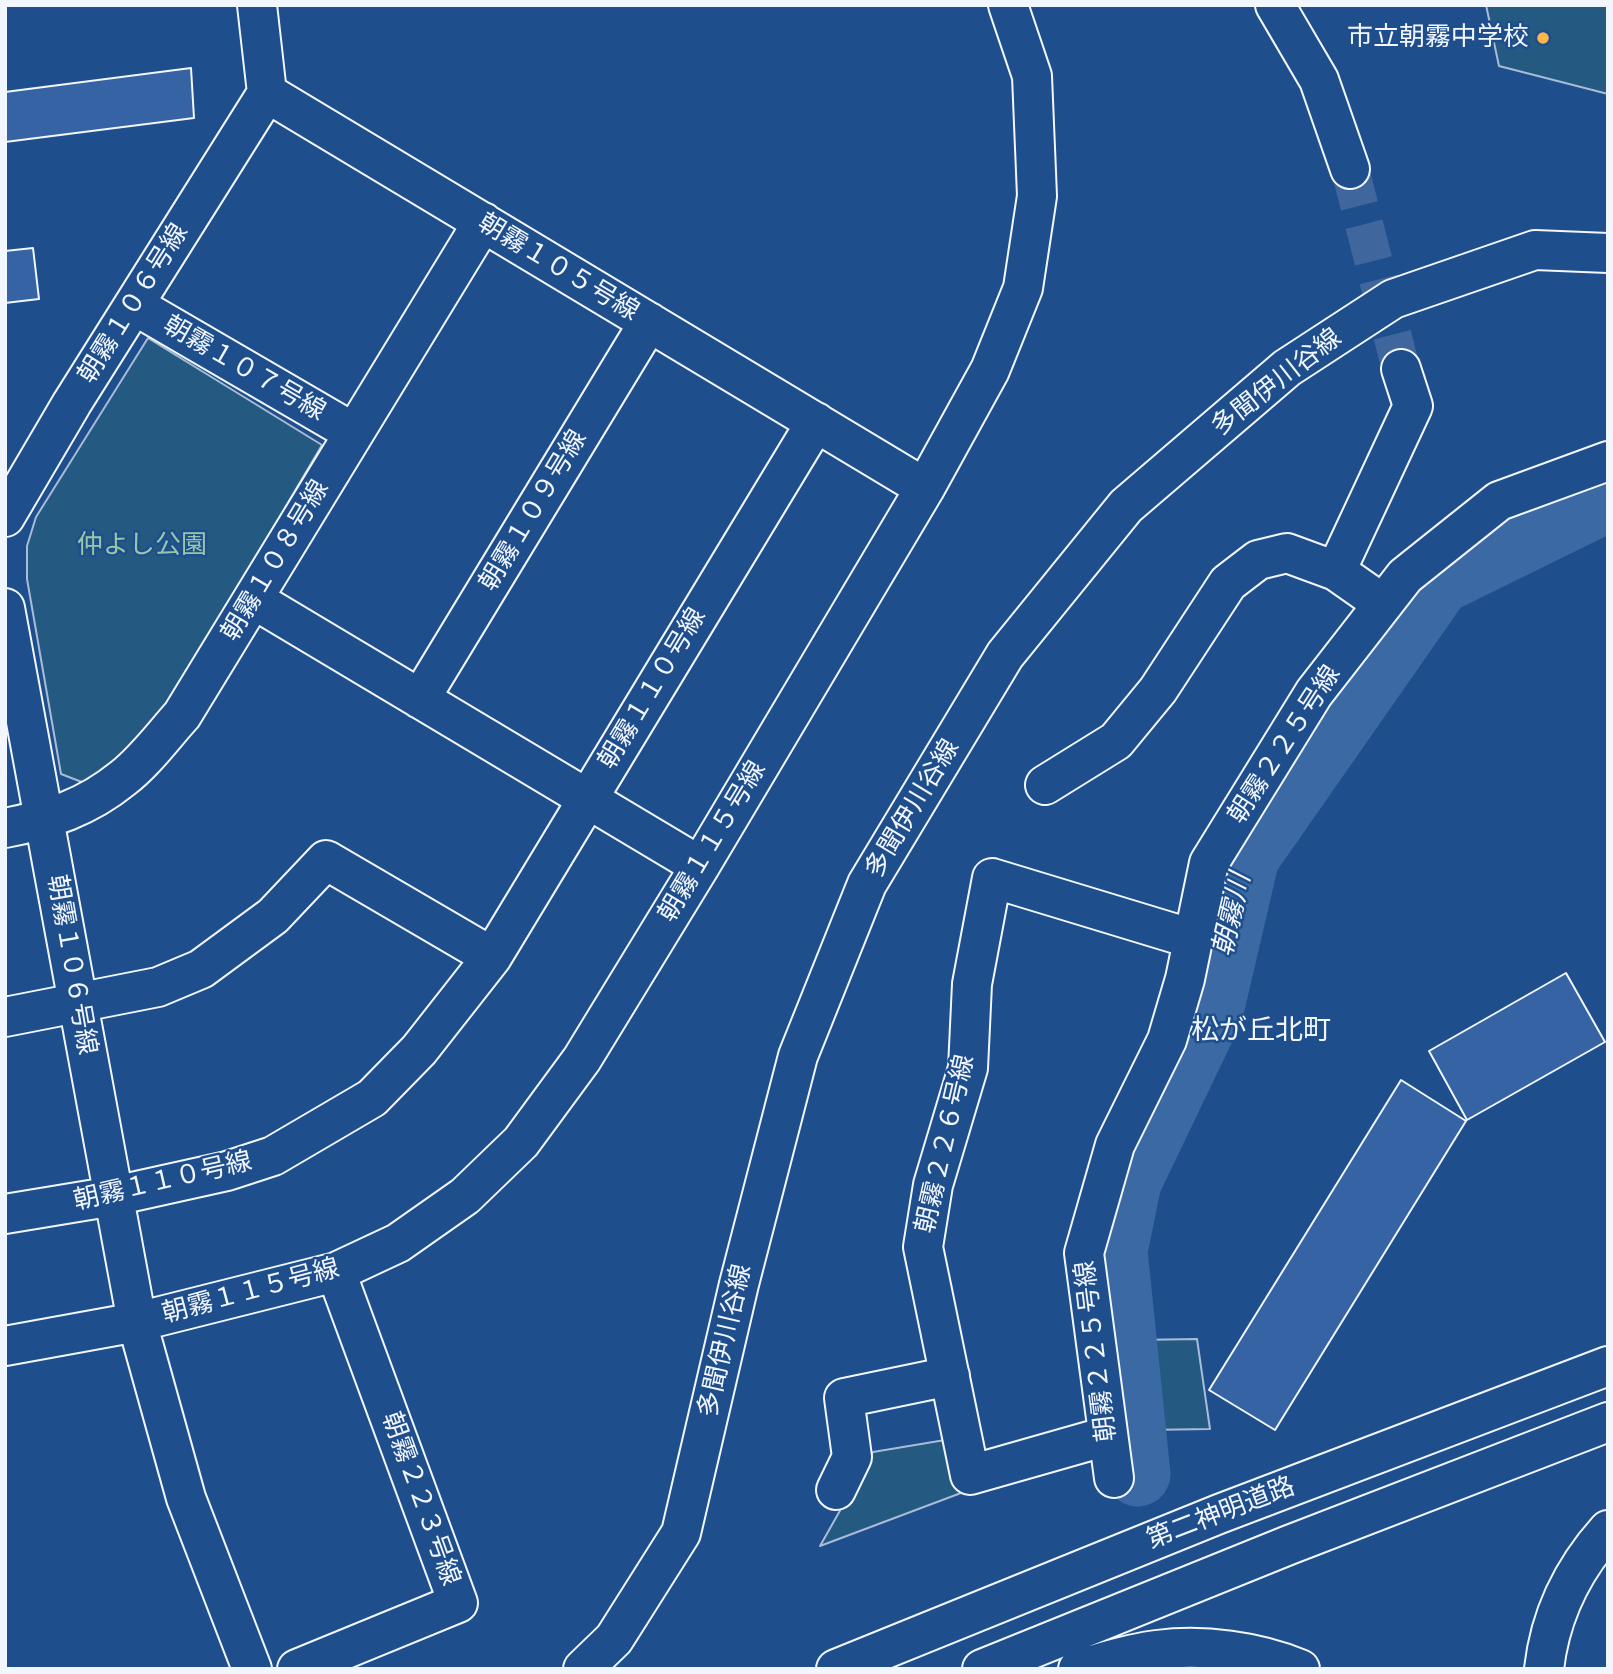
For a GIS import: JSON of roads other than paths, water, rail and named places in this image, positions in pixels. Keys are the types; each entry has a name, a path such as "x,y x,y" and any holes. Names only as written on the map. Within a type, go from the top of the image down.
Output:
{"main road":[{"path":"257,5 267,93"},
{"name":"朝霧１１５号線","path":"5,1346 137,1322 336,1272 398,1243 454,1204 521,1142 582,1059 700,866 925,488 990,370 1023,288 1037,196 1032,76 1009,5"},
{"path":"1289,13 1319,80 1350,169"},
{"name":"朝霧１０５号線","path":"267,93 925,488"},
{"name":"朝霧１０６号線","path":"5,517 72,403 267,93"},
{"name":"朝霧１０８号線","path":"5,828 45,821 82,806 125,777 182,715 483,222"},
{"name":"多聞伊川谷線","path":"583,1669 614,1639 681,1533 739,1284 798,1056 867,884 1004,655 1126,506 1287,368 1393,299 1535,250 1608,253"},
{"name":"朝霧１０７号線","path":"134,305 354,433"},
{"name":"朝霧１０９号線","path":"420,699 649,322"},
{"path":"1336,572 1413,406 1401,369"},
{"name":"朝霧１１０号線","path":"5,1214 114,1196 228,1171 273,1156 372,1098 419,1050 492,957 816,422"},
{"name":"朝霧２２５号線","path":"1114,1478 1084,1253 1115,1145 1167,1040 1185,979 1209,863 1314,693 1405,576 1499,501 1608,461"},
{"path":"1045,785 1116,741 1158,690 1228,583 1258,560 1287,553 1336,572 1383,604"},
{"path":"253,599 700,866"},
{"name":"朝霧１０６号線","path":"7,629 137,1322"},
{"path":"5,1017 158,987 201,969 273,916 326,860 492,957"},
{"name":"朝霧２２６号線","path":"1107,1436 970,1475 923,1247 933,1185 968,1069 972,984 992,878 1193,939"},
{"name":"朝霧２２３号線","path":"297,1669 458,1603 336,1272"},
{"path":"137,1322 186,1498 252,1669"},
{"path":"1219,1514 1608,1350"},
{"name":"第二神明道路","path":"836,1669 1219,1514 1608,1366"},
{"path":"836,1490 852,1457 844,1398 950,1376"},
{"name":"第二神明道路","path":"982,1669 1276,1550 1608,1422"},
{"path":"1544,1669 1548,1638 1562,1600 1580,1566 1608,1530"},
{"path":"1078,1669 1157,1650 1200,1648 1242,1653 1300,1669"}],"waterway":[{"name":"朝霧川","path":"1138,1474 1115,1251 1129,1182 1211,1011 1247,857 1439,582 1608,499"}],"tunnel":[{"path":"1350,169 1401,369"}],"place":[{"name":"市立朝霧中学校","path":"1543,38"}],"district":[{"name":"松が丘北町","path":"1261,1032"}],"park label":[{"name":"仲よし公園","path":"142,546"}]}
